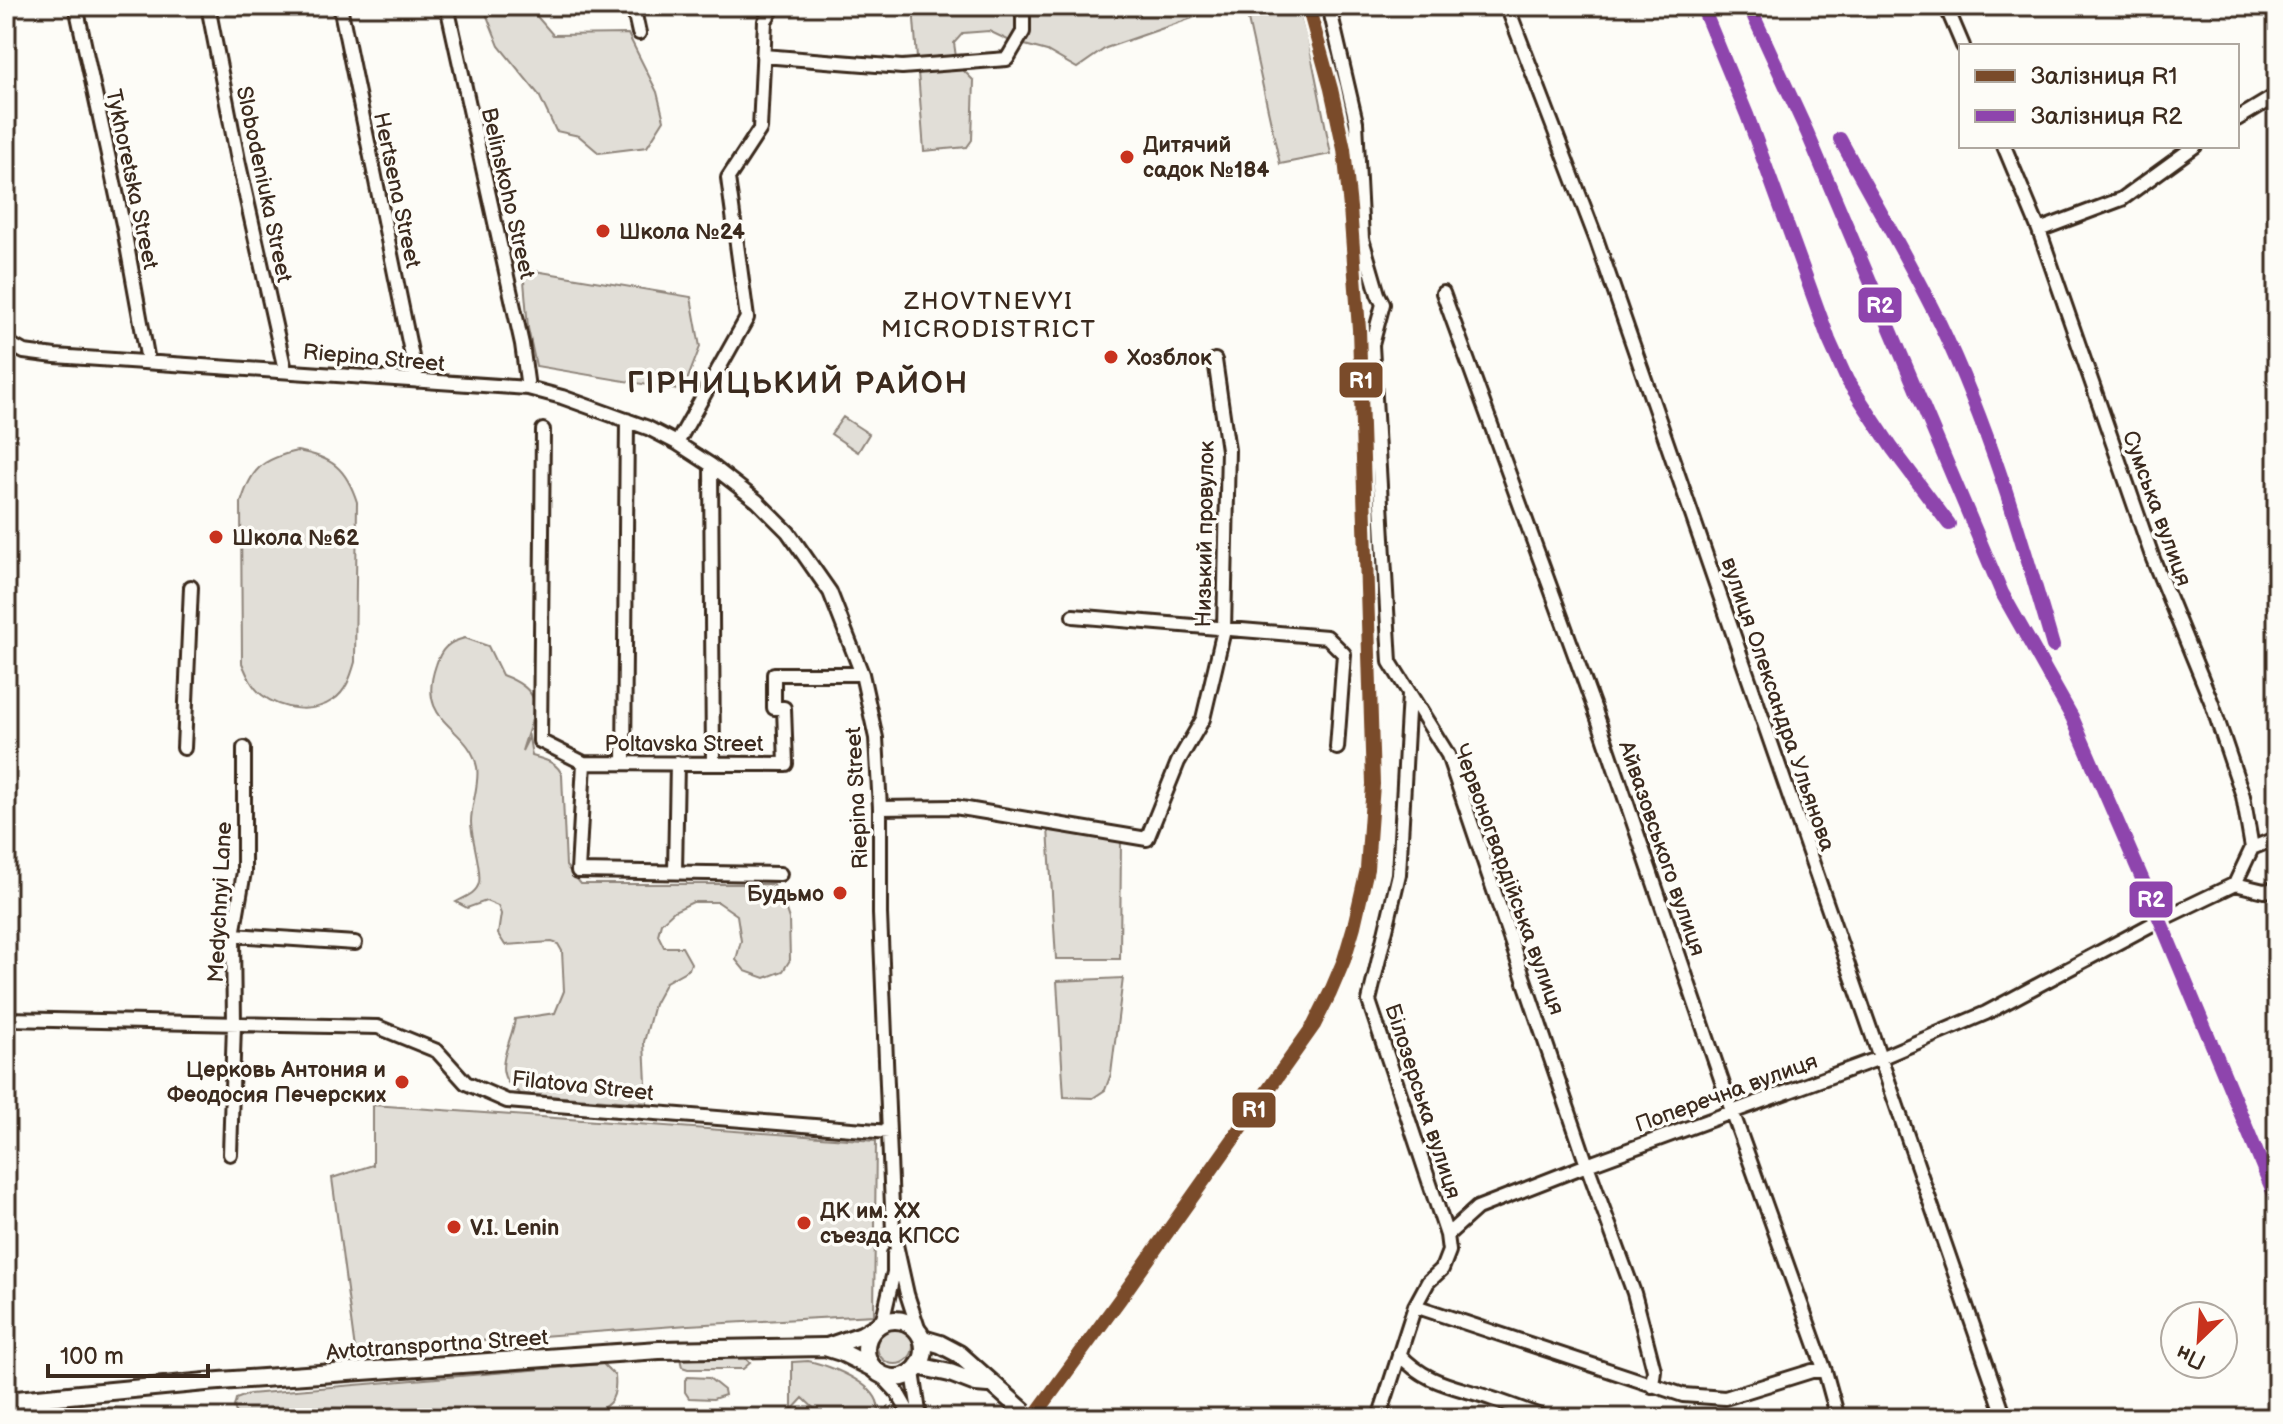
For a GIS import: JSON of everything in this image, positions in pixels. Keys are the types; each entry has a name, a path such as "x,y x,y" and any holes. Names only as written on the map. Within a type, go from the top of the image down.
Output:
{"main road":[{"path":"825,1347 862,1335 895,1319 908,1323 921,1335 959,1354 1031,1418"},
{"path":"877,1371 866,1355 867,1340 878,1325"},
{"path":"916,1369 924,1351 921,1335"},
{"path":"825,1347 897,1378 916,1369 950,1373 976,1383 993,1384"},
{"name":"Avtotransportna Street","path":"6,1401 206,1382 643,1351 825,1347"}],"street":[{"name":"Tykhoretska Street","path":"76,6 124,229 148,361"},
{"name":"Slobodeniuka Street","path":"208,6 238,160 285,370"},
{"name":"Hertsena Street","path":"340,6 417,381"},
{"name":"Belinskoho Street","path":"447,6 522,344 528,388"},
{"path":"633,6 639,33"},
{"path":"677,443 747,318 728,178 760,129 765,21 774,6"},
{"path":"763,56 902,67 1007,59 1023,32 1023,6"},
{"name":"Червоногвардійська вулиця","path":"1329,6 1356,122 1362,239 1383,304 1372,345 1390,662 1448,755 1587,1165 1634,1293 1654,1370 1652,1386"},
{"name":"вулиця Олександра Ульянова","path":"1507,6 1597,241 2005,1418"},
{"path":"1946,6 1962,44"},
{"path":"2239,118 2277,95"},
{"name":"Сумська вулиця","path":"2005,148 2039,230 2153,559 2211,701 2243,796 2252,848"},
{"path":"2039,230 2122,199 2192,148"},
{"name":"Айвазовського вулиця","path":"1443,293 1595,710 1825,1371 1838,1418"},
{"name":"Riepina Street","path":"6,342 24,352 528,388 627,420 677,443 757,501 788,532 830,592 862,674 876,738 893,1231 907,1294 921,1335"},
{"name":"Низький провулок","path":"880,808 955,807 1147,839 1178,762 1203,719 1224,628 1228,450 1215,360"},
{"path":"624,763 627,420"},
{"name":"Poltavska Street","path":"543,430 540,741 584,763 786,764 784,708 774,708 774,674 862,674"},
{"path":"711,465 713,763"},
{"path":"184,748 191,587"},
{"path":"1073,616 1327,637 1344,654 1337,748"},
{"name":"Білозерська вулиця","path":"1409,694 1399,874 1369,1001 1447,1235"},
{"name":"Medychnyi Lane","path":"230,1154 233,935 244,872 244,748"},
{"path":"584,763 578,871 780,874"},
{"path":"675,872 677,763"},
{"path":"2277,838 2252,848 2235,884 2264,891 2277,889"},
{"name":"Поперечна вулиця","path":"1447,1235 1477,1208 1880,1058 1986,1013 2235,884"},
{"path":"233,935 355,943"},
{"name":"Filatova Street","path":"6,1019 378,1027 437,1051 466,1083 507,1101 889,1132"},
{"path":"878,1325 894,1272 893,1231"},
{"path":"1379,1418 1415,1306 1428,1282 1442,1269 1449,1251 1447,1235"},
{"path":"1415,1306 1683,1395 1725,1398 1812,1371 1825,1371"},
{"path":"1399,1354 1413,1370 1443,1384 1546,1418"},
{"path":"916,1369 920,1418"},
{"path":"877,1371 897,1392 912,1418"}],"shaded area":[{"path":"483,6 528,6 553,35 628,34 657,92 664,120 647,147 599,153 579,136 556,131 539,95 499,46"},
{"path":"913,6 1227,6 1106,48 1077,68 1047,51 1010,41 989,31 963,33 954,43 957,64 974,81 972,140 967,147 924,151"},
{"path":"1245,6 1298,6 1308,39 1331,154 1280,164"},
{"path":"523,269 691,297 700,347 683,391 536,366 528,328"},
{"path":"843,417 869,434 858,452 831,434"},
{"path":"297,451 320,457 336,466 348,481 357,502 355,662 338,697 307,709 278,704 262,695 242,663 241,503 249,482 260,467"},
{"path":"465,638 488,646 502,675 527,689 532,697 533,715 522,751 529,737 532,756 554,764 562,775 566,866 581,884 772,884 783,901 789,919 790,960 783,971 765,978 745,971 736,960 741,941 737,915 718,902 693,902 674,911 661,923 658,935 664,947 682,947 691,963 689,969 666,982 654,1004 644,1042 647,1103 521,1094 505,1078 504,1060 515,1019 555,1013 564,991 562,951 558,944 552,942 505,945 498,934 501,914 498,906 486,901 467,908 456,902 473,893 479,883 471,822 477,767 472,753 438,713 432,700 431,685 443,650"},
{"path":"1048,828 1121,840 1120,959 1056,959"},
{"path":"1123,978 1111,1074 1105,1090 1093,1098 1064,1097 1057,981"},
{"path":"373,1105 876,1141 874,1315 688,1325 355,1350 332,1178 373,1165"},
{"path":"895,1328 908,1333 913,1346 908,1359 895,1364 882,1359 877,1346 882,1333"},
{"path":"680,1358 745,1358 750,1363 743,1369 688,1369 682,1367"},
{"path":"808,1361 830,1367 866,1387 878,1405 877,1416 824,1418 803,1398 792,1410 792,1362"},
{"path":"603,1364 615,1376 612,1400 580,1418 238,1418 234,1407 236,1399 249,1394"},
{"path":"688,1377 709,1378 724,1390 725,1395 713,1399 689,1398 685,1392"}],"rail line":[{"name":"R1","path":"1033,1418 1314,1025 1344,960 1367,869 1373,784 1359,329 1344,149 1308,6"},
{"name":"R2","path":"1702,6 1747,115 1829,340 1847,380 1892,448 1949,524"},
{"name":"R2","path":"1749,6 1807,132 2002,593 2072,717 2277,1201"},
{"name":"R2","path":"1840,139 1916,276 1957,361 2003,482 2053,646"}],"place":[{"name":"Дитячий садок №184","path":"1127,157"},
{"name":"Школа №24","path":"603,231"},
{"name":"Хозблок","path":"1111,357"},
{"name":"Школа №62","path":"216,537"},
{"name":"Будьмо","path":"840,893"},
{"name":"Церковь Антония и Феодосия Печерских","path":"402,1082"},
{"name":"ДК им. XX съезда КПСС","path":"804,1223"},
{"name":"V.I. Lenin","path":"454,1227"}],"district":[{"name":"ZHOVTNEVYI MICRODISTRICT","path":"989,315"},
{"name":"ГІРНИЦЬКИЙ РАЙОН","path":"798,383"}]}
